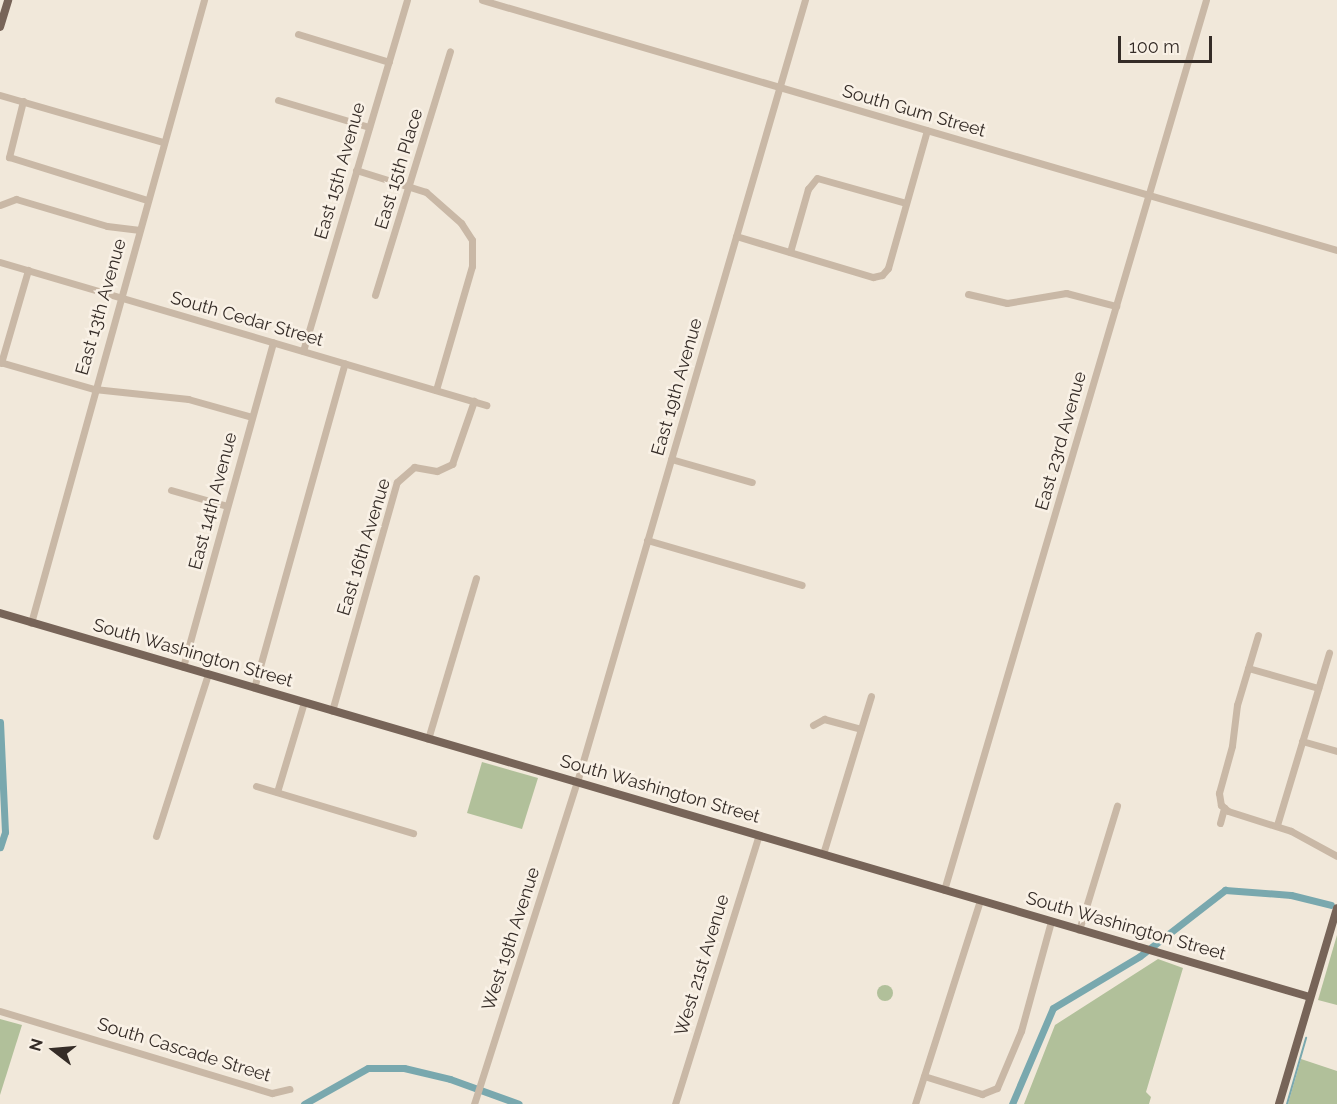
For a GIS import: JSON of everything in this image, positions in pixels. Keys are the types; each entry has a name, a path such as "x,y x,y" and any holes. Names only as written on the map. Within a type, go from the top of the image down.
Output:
{"main road":[{"path":"0,27 8,0"},
{"name":"South Washington Street","path":"0,614 1310,997"},
{"path":"1279,1104 1337,908"}],"street":[{"name":"East 13th Avenue","path":"31,622 119,297 204,0"},
{"name":"East 15th Avenue","path":"303,351 407,0"},
{"name":"South Gum Street","path":"482,0 1337,250"},
{"name":"East 19th Avenue","path":"577,782 805,0"},
{"name":"East 23rd Avenue","path":"944,890 1206,0"},
{"path":"298,34 389,62"},
{"name":"East 15th Place","path":"375,295 411,186 450,51"},
{"path":"0,95 163,142"},
{"path":"278,100 369,127"},
{"path":"23,101 9,157 147,200"},
{"path":"736,236 873,277 882,275 888,268 927,130"},
{"path":"356,170 426,192 447,210 470,236 474,254 436,390"},
{"path":"790,252 813,180 823,178 906,203"},
{"path":"2,203 16,199 107,226 138,230"},
{"name":"South Cedar Street","path":"0,262 486,405"},
{"path":"28,270 1,362 94,389 188,399 252,417"},
{"path":"968,294 1007,303 1066,293 1116,306"},
{"name":"East 14th Avenue","path":"183,667 273,342"},
{"path":"254,688 345,363"},
{"name":"East 16th Avenue","path":"332,711 399,478 414,467 436,471 448,469 458,455 474,401"},
{"path":"671,459 752,482"},
{"path":"171,490 227,506"},
{"path":"648,540 802,585"},
{"path":"428,739 476,578"},
{"path":"1220,823 1222,807 1219,793 1248,668 1258,635"},
{"path":"1277,825 1329,653"},
{"path":"1248,668 1318,688"},
{"path":"156,836 208,674"},
{"path":"824,854 871,696"},
{"path":"277,792 304,702"},
{"path":"813,725 824,719 861,729"},
{"path":"1302,741 1337,751"},
{"name":"West 19th Avenue","path":"474,1104 577,782"},
{"path":"255,786 413,833"},
{"path":"1079,930 1117,806"},
{"path":"1222,807 1277,825 1337,856"},
{"name":"West 21st Avenue","path":"675,1104 759,835"},
{"path":"915,1104 980,900"},
{"path":"924,1076 982,1094 992,1093 1002,1078 1021,1031 1051,921"},
{"name":"South Cascade Street","path":"0,1011 272,1093 290,1089"}],"green space":[{"path":"482,762 538,778 522,829 467,813"},
{"path":"1337,935 1337,1005 1318,1000"},
{"path":"1158,959 1183,968 1146,1092 1151,1097 1149,1104 1024,1104 1055,1025"},
{"path":"885,985 893,993 885,1001 877,993"},
{"path":"0,1019 22,1025 0,1095"},
{"path":"1301,1059 1337,1071 1337,1104 1288,1104"}],"waterway":[{"path":"0,722 5,832 0,847"},
{"path":"1012,1104 1053,1008 1140,956 1225,890 1291,895 1331,905"},
{"path":"1287,1104 1306,1038"},
{"path":"304,1104 368,1068 404,1068 450,1079 519,1104"}]}
